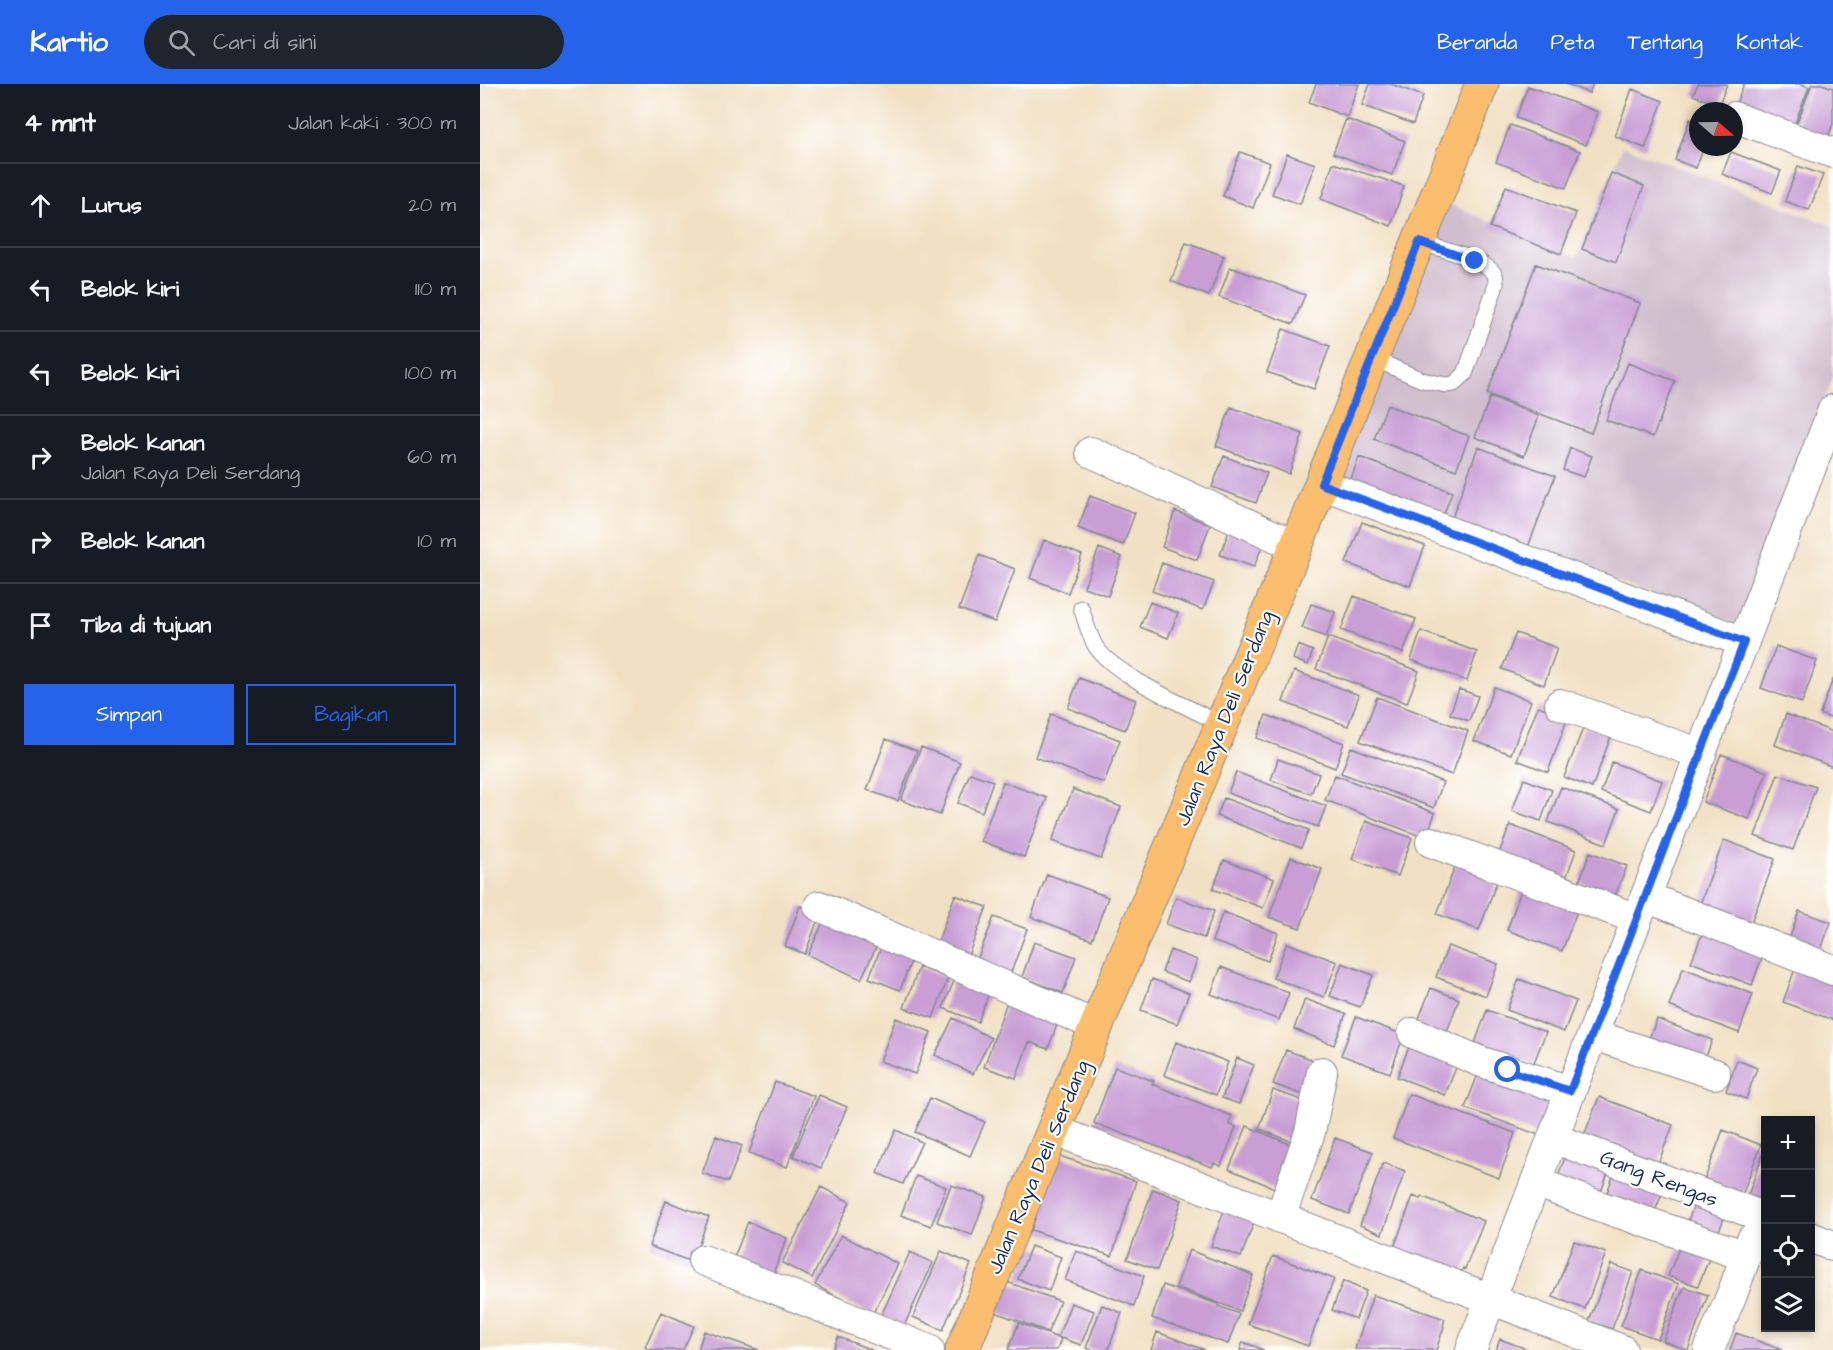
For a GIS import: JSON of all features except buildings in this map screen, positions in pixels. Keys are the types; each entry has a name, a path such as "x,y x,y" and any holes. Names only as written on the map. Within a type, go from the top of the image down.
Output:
{"main road":[{"name":"Jalan Raya Deli Serdang","path":"962,1350 1296,546 1482,84"}],"street":[{"path":"1743,120 1833,153"},
{"path":"1471,1350 1833,410"},
{"path":"1091,452 1296,546"},
{"path":"1321,484 1744,642"},
{"path":"1560,704 1701,754"},
{"path":"1431,842 1833,970"},
{"path":"819,906 1097,1026"},
{"path":"1413,1033 1479,1061 1570,1091"},
{"path":"1593,1035 1715,1074"},
{"path":"1280,1218 1310,1132 1322,1072"},
{"path":"1054,1130 1622,1350"},
{"name":"Gang Rengas","path":"1553,1138 1761,1216"},
{"path":"1536,1182 1746,1256"},
{"path":"1709,1350 1761,1222"},
{"path":"1815,1239 1833,1246"},
{"path":"703,1260 929,1350"}],"lane":[{"path":"1372,358 1437,384 1454,384 1465,374 1496,285 1495,275 1487,267 1475,261 1419,242"},
{"path":"1081,608 1096,646 1105,658 1124,672 1221,724"}],"shaded area":[{"path":"1623,146 1833,226 1833,377 1737,624 1334,482 1442,201 1577,258"}],"route":[{"path":"1475,261 1419,242 1321,484 1744,642 1570,1091 1508,1070"}]}
